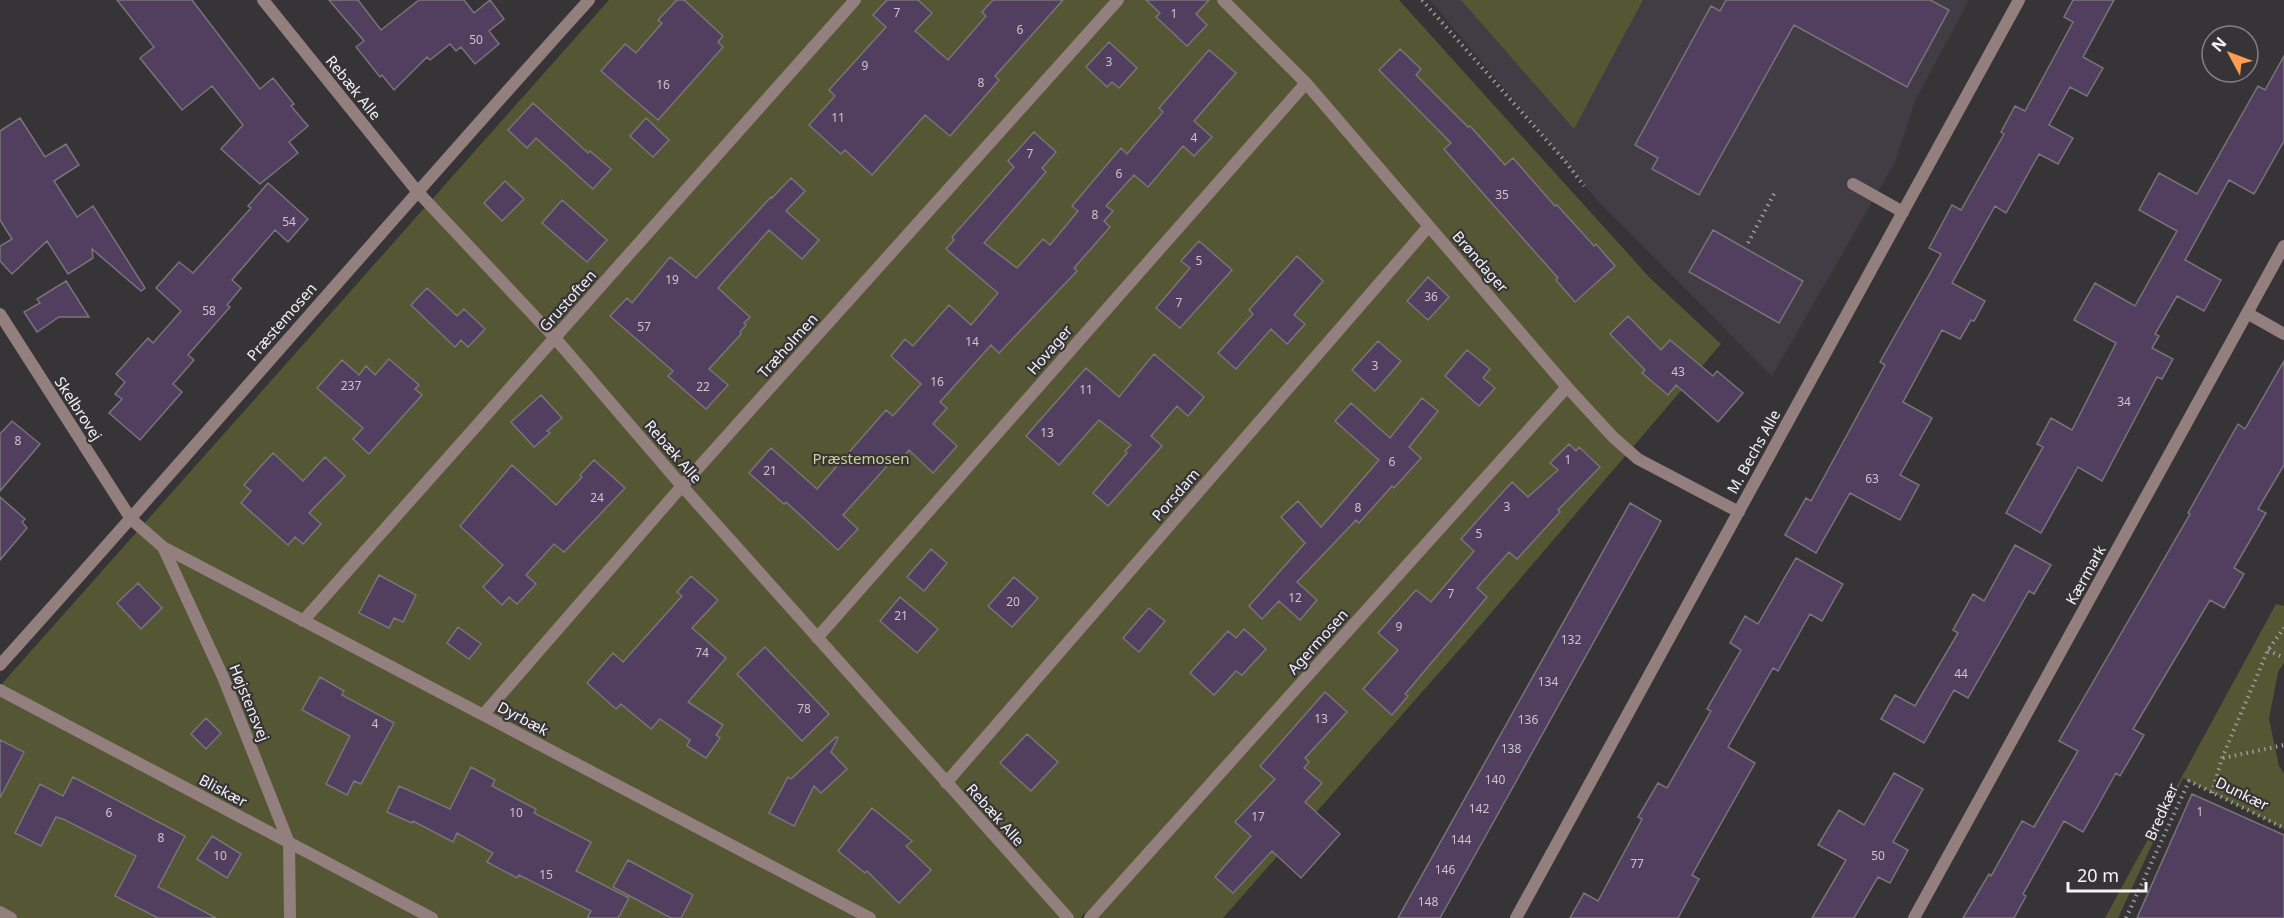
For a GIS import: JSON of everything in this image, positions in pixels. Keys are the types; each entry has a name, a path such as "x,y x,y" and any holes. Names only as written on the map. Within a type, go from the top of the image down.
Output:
{"street":[{"name":"Rebæk Alle","path":"263,0 417,191 555,338 816,638 1068,918"},
{"name":"Præstemosen","path":"0,665 588,0"},
{"name":"Grustoften","path":"303,621 855,0"},
{"name":"Træholmen","path":"483,715 682,486 1118,0"},
{"name":"Brøndager","path":"1223,0 1306,83 1612,437 1638,459 1739,512"},
{"name":"M. Bechs Alle","path":"1516,918 2019,0"},
{"name":"Hovager","path":"816,638 1306,83"},
{"path":"1852,184 1903,212"},
{"name":"Porsdam","path":"946,783 1429,226"},
{"name":"Kærmark","path":"1914,918 2284,246"},
{"path":"2247,313 2284,334"},
{"name":"Skelbrovej","path":"0,314 131,519"},
{"name":"Agermosen","path":"1090,918 1567,387"},
{"name":"Højstensvej","path":"131,519 163,548 224,677 289,843 290,918"},
{"name":"Dyrbæk","path":"163,548 870,918"},
{"name":"Bliskær","path":"0,690 432,918"},
{"path":"0,912 11,918"}],"path":[{"path":"1422,0 1565,161 1584,186"},
{"path":"1748,243 1776,190"},
{"path":"2212,792 2222,758 2268,650 2284,628"},
{"path":"2268,650 2284,658"},
{"path":"2222,758 2284,745"},
{"name":"Dunkær","path":"2189,781 2284,828"},
{"name":"Bredkær","path":"2127,918 2189,781"}],"shaded area":[{"path":"1430,0 1969,0 1915,101 1895,162 1772,376 1597,200"}],"green space":[{"name":"Præstemosen","path":"609,0 1399,0 1650,278 1721,344 1467,641 1223,918 1092,918 1084,913 1081,918 0,918 0,686"},
{"path":"1461,0 1643,0 1574,129"},
{"path":"2276,604 2284,606 2284,663 2278,672 2269,719 2279,766 2284,773 2284,829 2183,778 2118,918 2105,918"}],"building":[{"path":"117,0 192,0 260,89 273,78 294,104 291,106 308,126 289,142 298,153 260,184 221,149 243,125 212,86 182,110 140,58 154,47"},
{"path":"329,0 358,0 381,30 419,0 464,0 474,13 490,0 504,19 489,31 499,44 475,64 461,47 456,51 450,44 430,60 427,57 394,90 382,75 380,77 356,47 364,41"},
{"path":"677,0 684,0 723,36 718,42 723,47 658,120 601,71 625,44 636,53 662,23 658,20"},
{"path":"887,0 918,0 932,13 915,31 948,60 986,16 982,12 993,0 1063,0 995,76 999,80 950,136 925,115 872,175 845,150 841,154 809,125 835,96 829,90 886,27 873,15"},
{"path":"1146,0 1209,0 1196,14 1207,25 1187,46 1156,17 1160,13"},
{"path":"1726,0 1930,0 1949,10 1907,87 1794,25 1699,195 1652,169 1658,158 1635,145 1711,6 1720,11"},
{"path":"2073,0 2114,0 2083,57 2103,68 2087,96 2070,87 2049,125 2073,138 2058,164 2039,154 2006,213 1995,206 1952,283 1985,301 1974,321 1971,320 1960,339 1942,330 1903,402 1932,418 1900,475 1919,485 1900,520 1850,493 1816,553 1785,535 1806,498 1811,501 1885,365 1880,362 1941,254 1929,248 1952,205 1961,210 2004,134 2001,132 2015,106 2025,111 2073,22 2064,17"},
{"path":"1109,42 1137,68 1119,88 1112,82 1107,87 1086,67"},
{"path":"1400,49 1421,69 1416,75 1468,127 1470,126 1505,165 1513,158 1555,206 1557,205 1594,246 1596,244 1615,266 1575,302 1556,280 1558,278 1444,149 1451,143 1379,70"},
{"path":"1209,50 1236,73 1194,121 1212,137 1194,156 1183,146 1148,187 1134,175 1106,206 1113,211 1104,221 1110,227 1074,268 1077,271 999,353 991,345 940,402 947,408 933,424 957,446 933,473 909,450 900,460 896,456 843,515 858,529 838,550 786,502 784,504 749,473 771,448 817,489 886,410 893,416 921,384 891,356 905,339 913,346 949,305 971,325 998,293 946,249 954,240 952,237 1014,167 1008,161 1034,132 1056,152 1042,168 1046,172 984,243 1017,268 1043,239 1050,245 1078,211 1072,206 1121,148 1127,154 1163,112 1159,108"},
{"path":"2284,56 2284,141 2254,194 2229,180 2185,260 2221,280 2204,311 2177,296 2155,334 2159,336 2152,348 2173,359 2162,379 2157,377 2102,481 2078,467 2041,533 2006,513 2043,447 2037,444 2051,418 2072,430 2116,343 2074,320 2095,283 2135,306 2177,231 2139,210 2159,173 2197,194 2258,86 2265,90"},
{"path":"533,103 588,153 590,151 611,169 593,189 536,138 527,148 508,130"},
{"path":"20,118 45,157 66,144 79,165 54,181 77,217 93,206 145,288 141,291 92,249 93,258 68,274 47,241 12,274 0,261 0,246 12,239 0,220 0,131"},
{"path":"646,118 669,140 653,157 630,136"},
{"path":"791,178 805,191 786,211 819,240 802,259 769,230 718,288 750,317 744,323 746,325 740,332 741,334 709,369 728,385 706,409 668,376 673,371 610,316 627,298 632,303 670,257 696,278"},
{"path":"505,181 524,199 502,221 484,203"},
{"path":"268,183 308,219 288,242 275,230 232,280 241,288 227,305 230,307 188,355 194,360 173,384 182,392 140,440 109,413 122,399 115,394 125,382 116,374 148,338 153,343 181,311 156,288 179,262 193,273 251,208 248,206"},
{"path":"562,200 607,240 587,262 542,223"},
{"path":"1713,230 1803,281 1779,323 1689,272"},
{"path":"1199,241 1232,270 1180,328 1156,308 1190,268 1181,261"},
{"path":"1297,256 1323,281 1294,315 1305,324 1287,344 1271,329 1236,369 1218,353 1253,314 1249,310"},
{"path":"1428,277 1449,297 1428,320 1407,301"},
{"path":"66,281 89,317 59,317 37,332 24,312 40,303 37,299"},
{"path":"427,288 457,316 464,309 485,329 468,347 461,340 455,347 411,305"},
{"path":"1628,316 1661,350 1670,340 1713,376 1717,371 1743,393 1718,422 1676,385 1668,395 1642,373 1645,370 1610,334"},
{"path":"1378,341 1401,361 1375,391 1352,370"},
{"path":"1467,350 1490,369 1483,378 1495,388 1479,406 1445,376"},
{"path":"1154,354 1204,397 1188,416 1177,406 1151,436 1162,446 1108,506 1093,493 1127,453 1125,451 1131,445 1099,420 1059,465 1026,436 1086,368 1119,397"},
{"path":"389,359 419,385 415,389 422,395 369,454 353,439 363,428 317,388 342,360 359,375 366,366 375,375"},
{"path":"2284,361 2284,465 2258,509 2266,513 2234,568 2244,574 2224,608 2210,600 2133,729 2144,735 2120,776 2116,773 2083,832 2064,821 2023,894 2026,896 2014,918 1963,918 1989,874 1991,876 2022,821 2034,827 2078,751 2059,741 2190,514 2188,513 2238,424 2245,429"},
{"path":"541,395 562,418 534,447 511,422"},
{"path":"1422,398 1438,411 1409,447 1421,458 1359,523 1356,520 1297,582 1317,600 1300,620 1279,601 1262,619 1249,606 1305,543 1281,517 1298,501 1321,527 1379,460 1335,421 1351,403 1390,438"},
{"path":"12,421 40,444 0,491 0,434"},
{"path":"1569,444 1576,451 1579,447 1600,467 1558,510 1560,512 1517,559 1509,552 1477,588 1487,597 1405,694 1408,696 1392,715 1363,689 1398,650 1378,633 1416,590 1431,602 1474,551 1461,539 1512,482 1528,497 1558,470 1550,463"},
{"path":"273,453 303,481 325,457 345,476 309,513 321,524 303,544 295,537 288,545 241,503 251,491 244,485"},
{"path":"594,460 625,488 564,552 554,544 526,575 536,584 517,604 509,597 502,605 483,587 503,565 460,526 512,465 556,505"},
{"path":"0,497 25,519 22,522 27,528 0,560"},
{"path":"1630,503 1661,521 1440,918 1398,918"},
{"path":"2015,545 2051,565 2034,594 2029,591 1968,698 1954,690 1924,743 1881,719 1895,695 1915,706 1958,633 1953,630 1973,594 1984,601"},
{"path":"931,549 947,563 924,591 907,577"},
{"path":"1796,558 1843,584 1822,621 1810,614 1778,671 1773,668 1728,747 1755,763 1692,875 1699,879 1678,918 1570,918 1584,893 1598,901 1642,819 1638,817 1658,783 1667,788 1711,711 1707,709 1741,650 1730,643 1745,616 1758,624"},
{"path":"379,575 416,595 403,622 394,618 389,628 359,613"},
{"path":"691,576 718,600 692,628 726,658 688,702 723,725 716,735 720,738 706,758 687,746 690,740 660,719 651,729 621,704 616,709 587,683 613,653 623,662 682,596 677,592"},
{"path":"1014,577 1038,598 1012,627 988,606"},
{"path":"138,583 162,608 141,629 117,603"},
{"path":"900,597 938,629 917,653 880,621"},
{"path":"1149,608 1165,621 1139,652 1123,638"},
{"path":"458,627 481,644 469,659 447,643"},
{"path":"1244,629 1266,649 1242,675 1236,671 1214,695 1190,673 1228,631 1236,638"},
{"path":"765,647 829,714 802,741 737,674"},
{"path":"320,677 344,691 342,695 394,723 361,784 354,781 347,795 326,784 350,736 302,710"},
{"path":"1325,692 1347,712 1305,758 1309,762 1304,768 1322,783 1305,802 1340,834 1301,878 1272,851 1233,893 1215,877 1251,836 1235,822 1275,779 1260,766"},
{"path":"206,718 221,733 206,749 191,734"},
{"path":"1027,734 1058,762 1031,791 1000,763"},
{"path":"836,737 838,738 831,752 847,769 821,793 814,786 794,826 769,813 788,777 791,779"},
{"path":"0,740 24,752 0,798"},
{"path":"471,767 495,780 492,786 536,809 534,813 591,842 576,871 629,898 618,918 587,918 591,911 519,875 517,878 487,862 493,853 457,833 453,842 413,821 412,823 387,812 399,786 450,809"},
{"path":"1894,773 1923,789 1893,842 1908,850 1890,883 1878,877 1854,918 1812,918 1846,860 1818,845 1839,810 1864,825"},
{"path":"73,777 185,836 158,887 216,918 158,918 115,896 136,856 63,819 56,817 41,846 15,833 40,784 63,796"},
{"path":"2192,794 2284,835 2284,918 2137,918"},
{"path":"872,808 912,841 906,846 931,870 899,903 867,871 865,873 838,851"},
{"path":"212,836 241,854 227,878 197,859"},
{"path":"628,860 693,895 681,918 671,918 613,887"}]}
